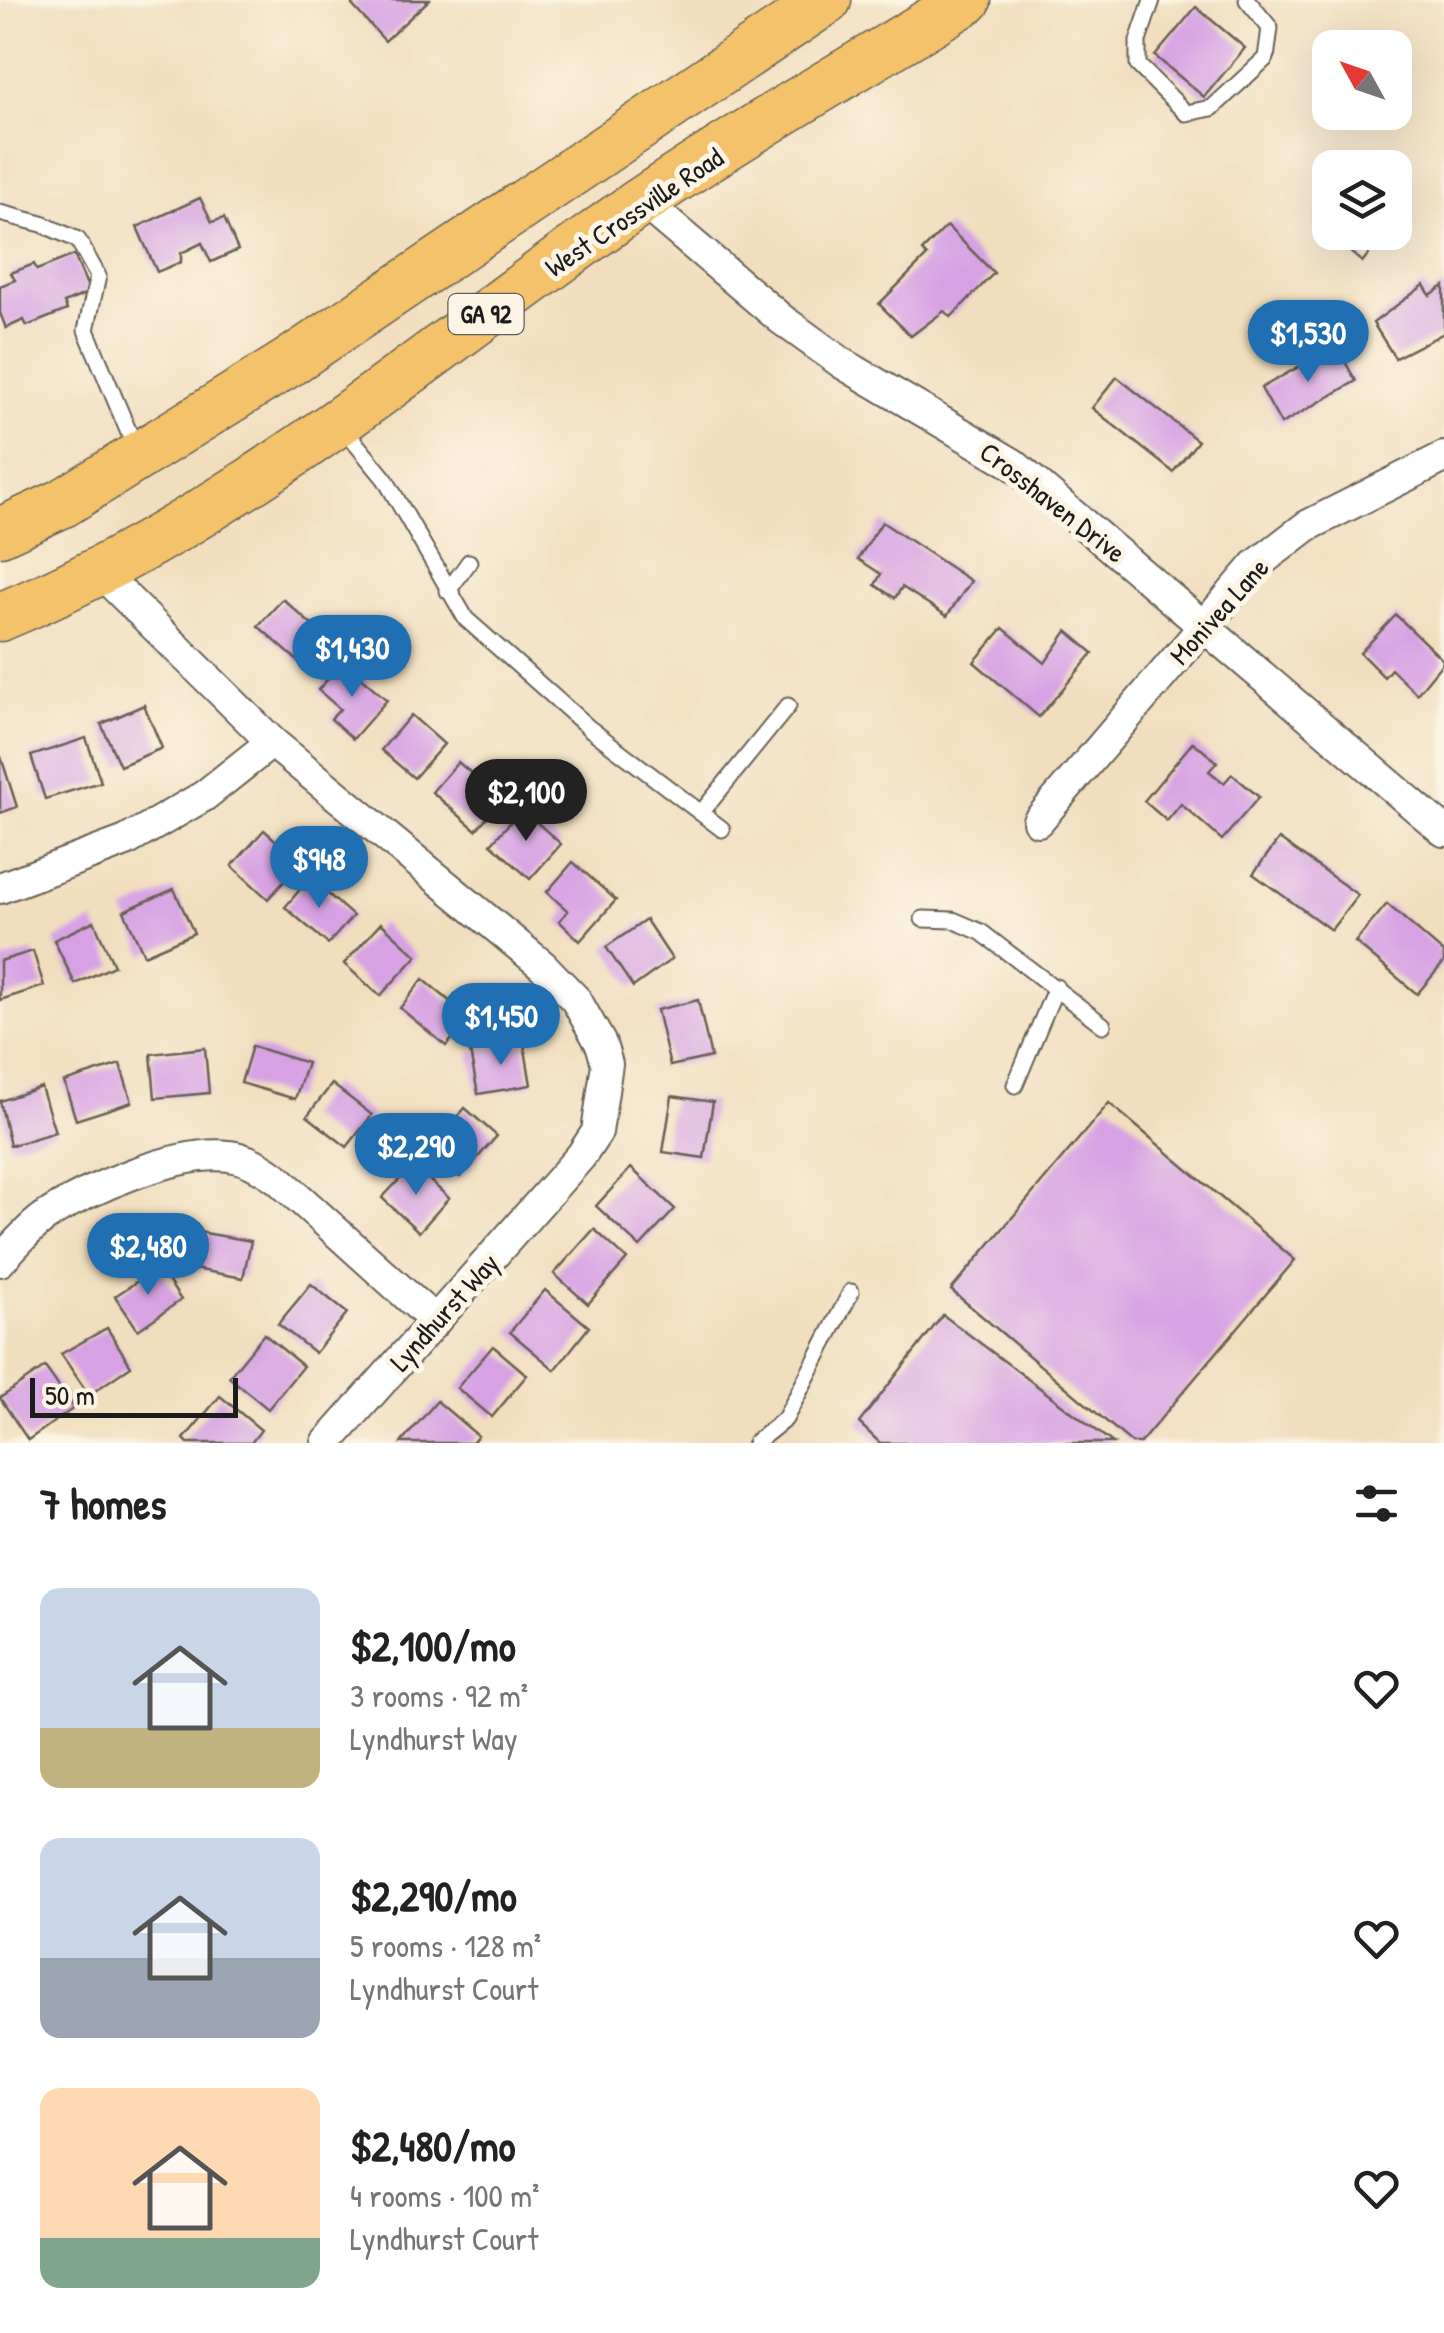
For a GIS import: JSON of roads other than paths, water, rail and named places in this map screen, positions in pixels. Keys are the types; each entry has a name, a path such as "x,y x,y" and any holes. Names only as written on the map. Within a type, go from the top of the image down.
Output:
{"main road":[{"name":"GA 92","path":"0,532 63,504 288,363 827,0"},
{"name":"West Crossville Road","path":"0,617 100,572 290,456 642,202 967,0"},
{"path":"595,155 642,202"}],"street":[{"name":"Crosshaven Drive","path":"642,202 812,341 1013,464 1444,830"},
{"name":"Monivea Lane","path":"1038,821 1256,565 1307,526 1444,456"},
{"name":"Lyndhurst Way","path":"100,572 272,742 542,964 583,1010 608,1064 597,1132 581,1156 327,1443"},
{"path":"0,888 126,840 204,796 272,742"},
{"path":"0,1261 44,1218 81,1196 184,1160 231,1156 260,1166 278,1179 434,1320"}],"lane":[{"path":"1152,0 1138,41 1138,65 1186,114 1212,108 1266,58 1270,28 1247,0"},
{"path":"0,213 42,224 78,240 98,276 86,330 139,456"},
{"path":"338,420 385,479 466,619 589,728 722,829"},
{"path":"448,591 468,562"},
{"path":"701,813 788,706"},
{"path":"922,920 953,920 980,932 1103,1026"},
{"path":"1015,1085 1056,987"},
{"path":"754,1443 785,1419 851,1292"}]}
